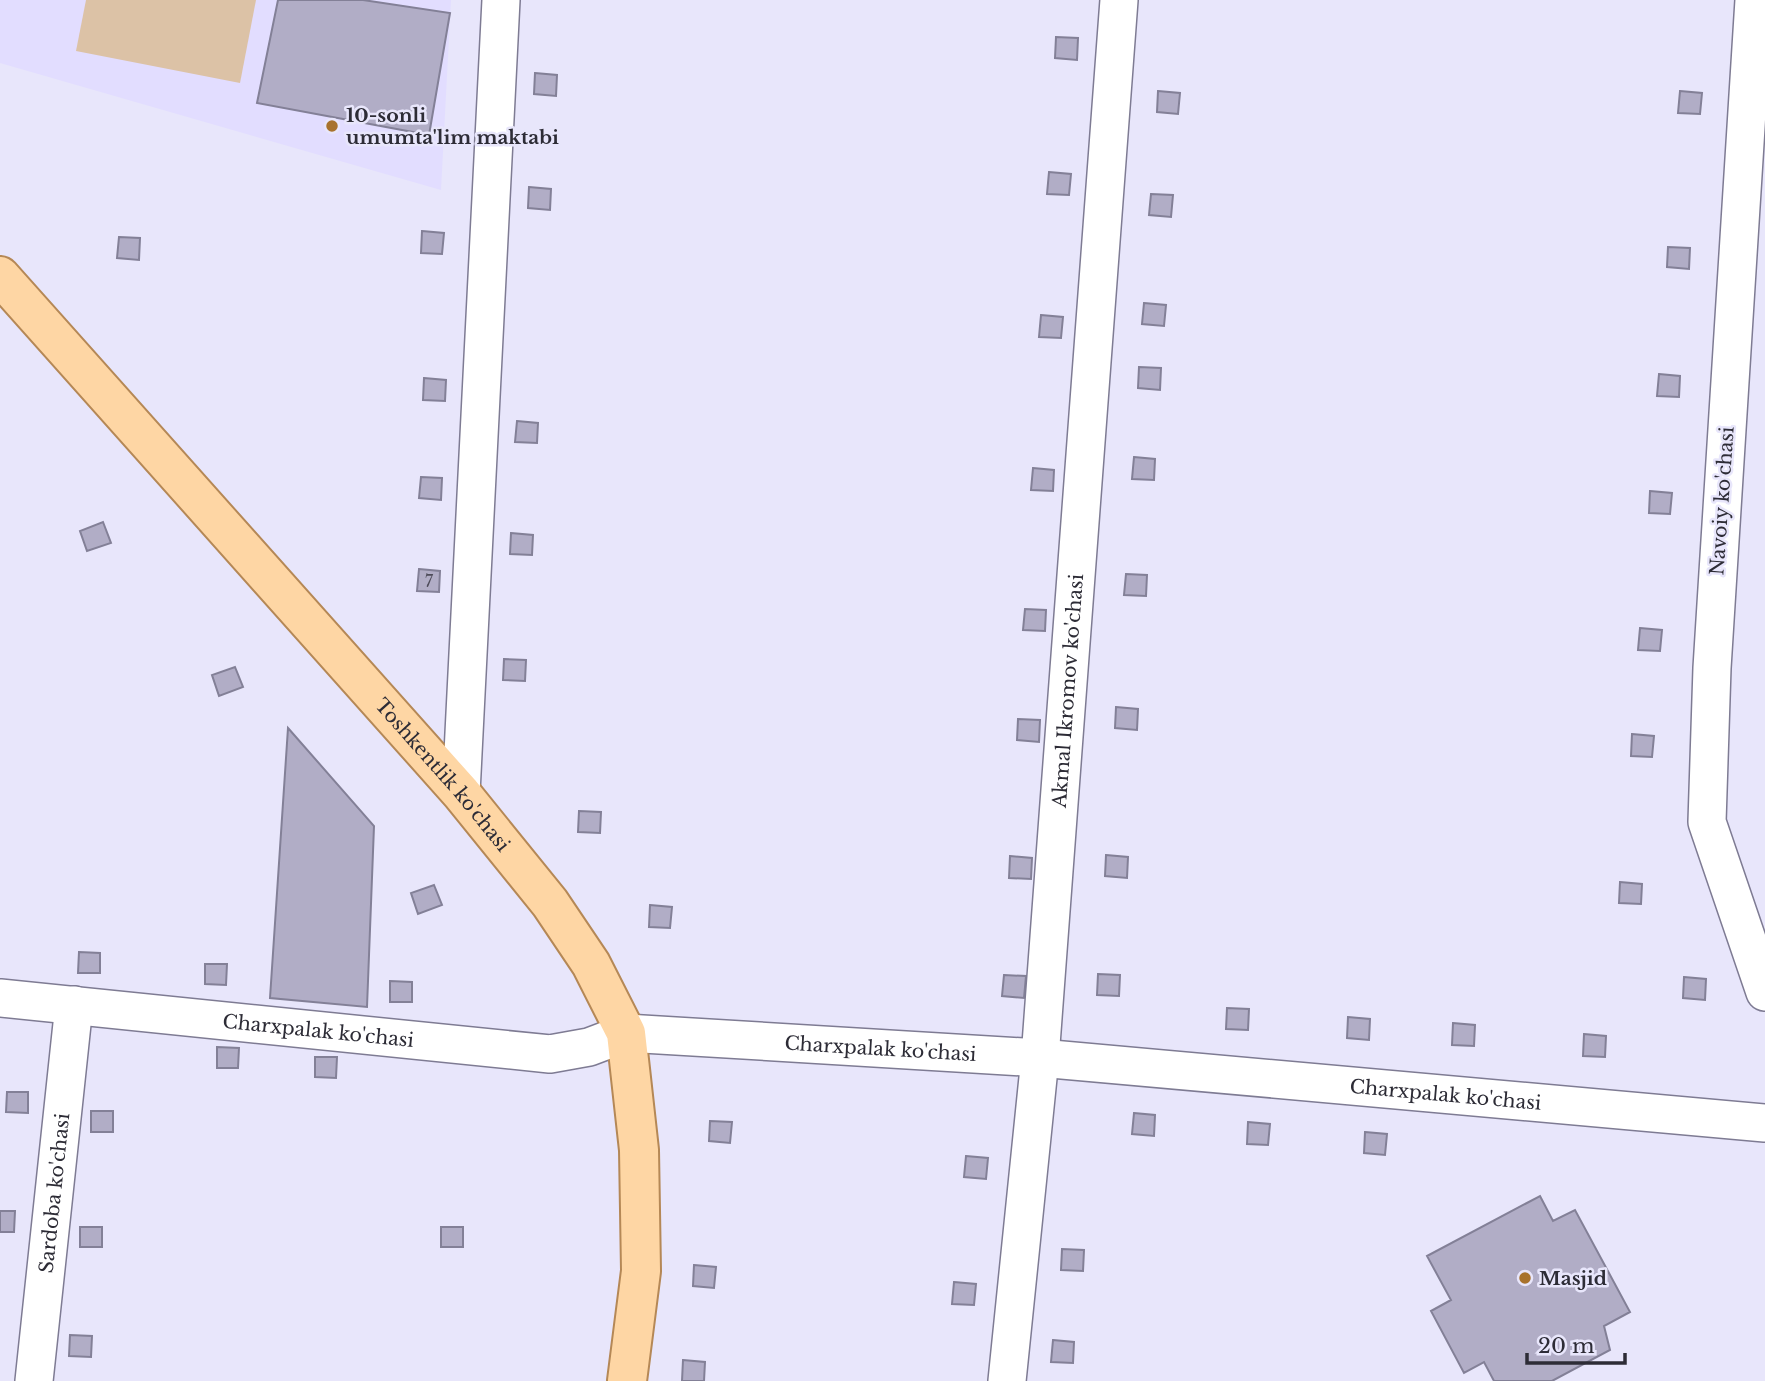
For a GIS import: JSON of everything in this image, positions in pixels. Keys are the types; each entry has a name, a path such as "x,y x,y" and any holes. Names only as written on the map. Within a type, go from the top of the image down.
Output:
{"main road":[{"name":"Toshkentlik ko'chasi","path":"0,276 461,793 550,903 591,964 626,1033 639,1150 641,1271 627,1381"}],"street":[{"path":"461,793 501,0"},
{"name":"Akmal Ikromov ko'chasi","path":"1007,1381 1040,1058 1119,0"},
{"name":"Navoiy ko'chasi","path":"1754,0 1712,668 1707,822 1765,992"},
{"name":"Charxpalak ko'chasi","path":"0,998 550,1054 589,1048 626,1033 1040,1058 1765,1123"},
{"name":"Sardoba ko'chasi","path":"34,1381 74,1005"}],"shaded area":[{"name":"10-sonli umumta'lim maktabi","path":"0,0 451,0 441,190 0,63"},
{"path":"86,0 256,0 240,83 76,51"}],"building":[{"path":"278,0 363,0 450,13 429,135 257,103"},
{"path":"1056,37 1078,38 1077,60 1055,58"},
{"path":"535,73 557,75 556,96 534,94"},
{"path":"1158,91 1180,93 1178,114 1157,112"},
{"path":"1680,91 1702,93 1700,114 1678,113"},
{"path":"1049,172 1071,174 1069,195 1047,194"},
{"path":"529,187 551,189 550,210 528,208"},
{"path":"1151,194 1173,195 1171,217 1149,215"},
{"path":"422,231 444,233 442,254 421,253"},
{"path":"119,237 140,238 139,260 117,258"},
{"path":"1668,247 1690,248 1689,269 1667,267"},
{"path":"1144,303 1166,305 1164,326 1142,324"},
{"path":"1041,315 1063,317 1061,338 1039,337"},
{"path":"1139,367 1161,368 1160,390 1138,388"},
{"path":"1659,374 1680,376 1679,397 1657,396"},
{"path":"424,378 446,380 445,401 423,400"},
{"path":"517,421 538,423 537,443 515,442"},
{"path":"1134,457 1155,459 1154,480 1132,479"},
{"path":"1033,468 1054,470 1053,491 1031,490"},
{"path":"421,477 442,478 441,500 419,498"},
{"path":"1650,491 1672,493 1670,514 1649,513"},
{"path":"103,522 111,543 87,551 80,531"},
{"path":"511,533 533,535 532,555 510,554"},
{"path":"419,569 440,571 439,592 417,591"},
{"path":"1126,574 1147,575 1146,596 1124,595"},
{"path":"1025,609 1046,610 1045,631 1023,630"},
{"path":"1640,628 1662,630 1660,651 1638,650"},
{"path":"504,659 526,660 525,681 503,680"},
{"path":"235,667 243,687 219,696 212,675"},
{"path":"1116,707 1138,709 1137,730 1115,728"},
{"path":"1018,719 1040,720 1039,742 1017,740"},
{"path":"288,728 374,826 367,1007 270,998"},
{"path":"1632,734 1654,736 1652,757 1631,756"},
{"path":"579,811 601,812 600,833 578,832"},
{"path":"1106,855 1128,857 1127,878 1105,876"},
{"path":"1010,856 1032,858 1031,879 1009,878"},
{"path":"1620,882 1642,884 1641,904 1619,903"},
{"path":"434,885 442,905 418,914 411,893"},
{"path":"650,905 672,907 670,928 649,927"},
{"path":"79,952 100,953 100,973 78,973"},
{"path":"205,964 227,964 226,985 205,984"},
{"path":"1098,974 1120,975 1119,996 1097,995"},
{"path":"1004,975 1026,976 1024,998 1002,996"},
{"path":"1684,977 1706,979 1705,1000 1683,998"},
{"path":"390,981 412,982 412,1002 390,1002"},
{"path":"1227,1008 1249,1009 1248,1030 1226,1029"},
{"path":"1348,1017 1370,1019 1369,1040 1347,1038"},
{"path":"1453,1023 1475,1025 1474,1046 1452,1045"},
{"path":"1584,1034 1606,1036 1605,1057 1583,1056"},
{"path":"217,1047 239,1048 238,1068 217,1068"},
{"path":"315,1057 337,1057 336,1078 315,1077"},
{"path":"7,1092 28,1092 28,1113 6,1112"},
{"path":"91,1111 113,1111 113,1132 91,1132"},
{"path":"1134,1113 1155,1115 1154,1136 1132,1134"},
{"path":"710,1121 732,1122 730,1143 709,1141"},
{"path":"1248,1122 1270,1124 1268,1145 1247,1144"},
{"path":"1365,1132 1387,1134 1385,1155 1364,1153"},
{"path":"966,1156 988,1158 986,1179 964,1177"},
{"name":"Masjid","path":"1540,1196 1553,1221 1575,1210 1630,1312 1604,1326 1610,1350 1552,1381 1494,1381 1484,1362 1464,1373 1431,1311 1451,1300 1427,1256"},
{"path":"0,1211 15,1211 14,1232 0,1232"},
{"path":"80,1227 102,1227 102,1247 80,1247"},
{"path":"441,1227 463,1227 463,1247 441,1247"},
{"path":"1062,1249 1084,1250 1083,1271 1061,1270"},
{"path":"694,1265 716,1267 714,1288 693,1286"},
{"path":"954,1282 976,1284 974,1305 952,1304"},
{"path":"70,1335 92,1336 91,1357 69,1356"},
{"path":"1053,1340 1074,1342 1073,1363 1051,1362"},
{"path":"683,1360 705,1362 704,1381 682,1381"}],"place":[{"name":"10-sonli umumta'lim maktabi","path":"332,126"},
{"name":"Masjid","path":"1525,1278"}]}
